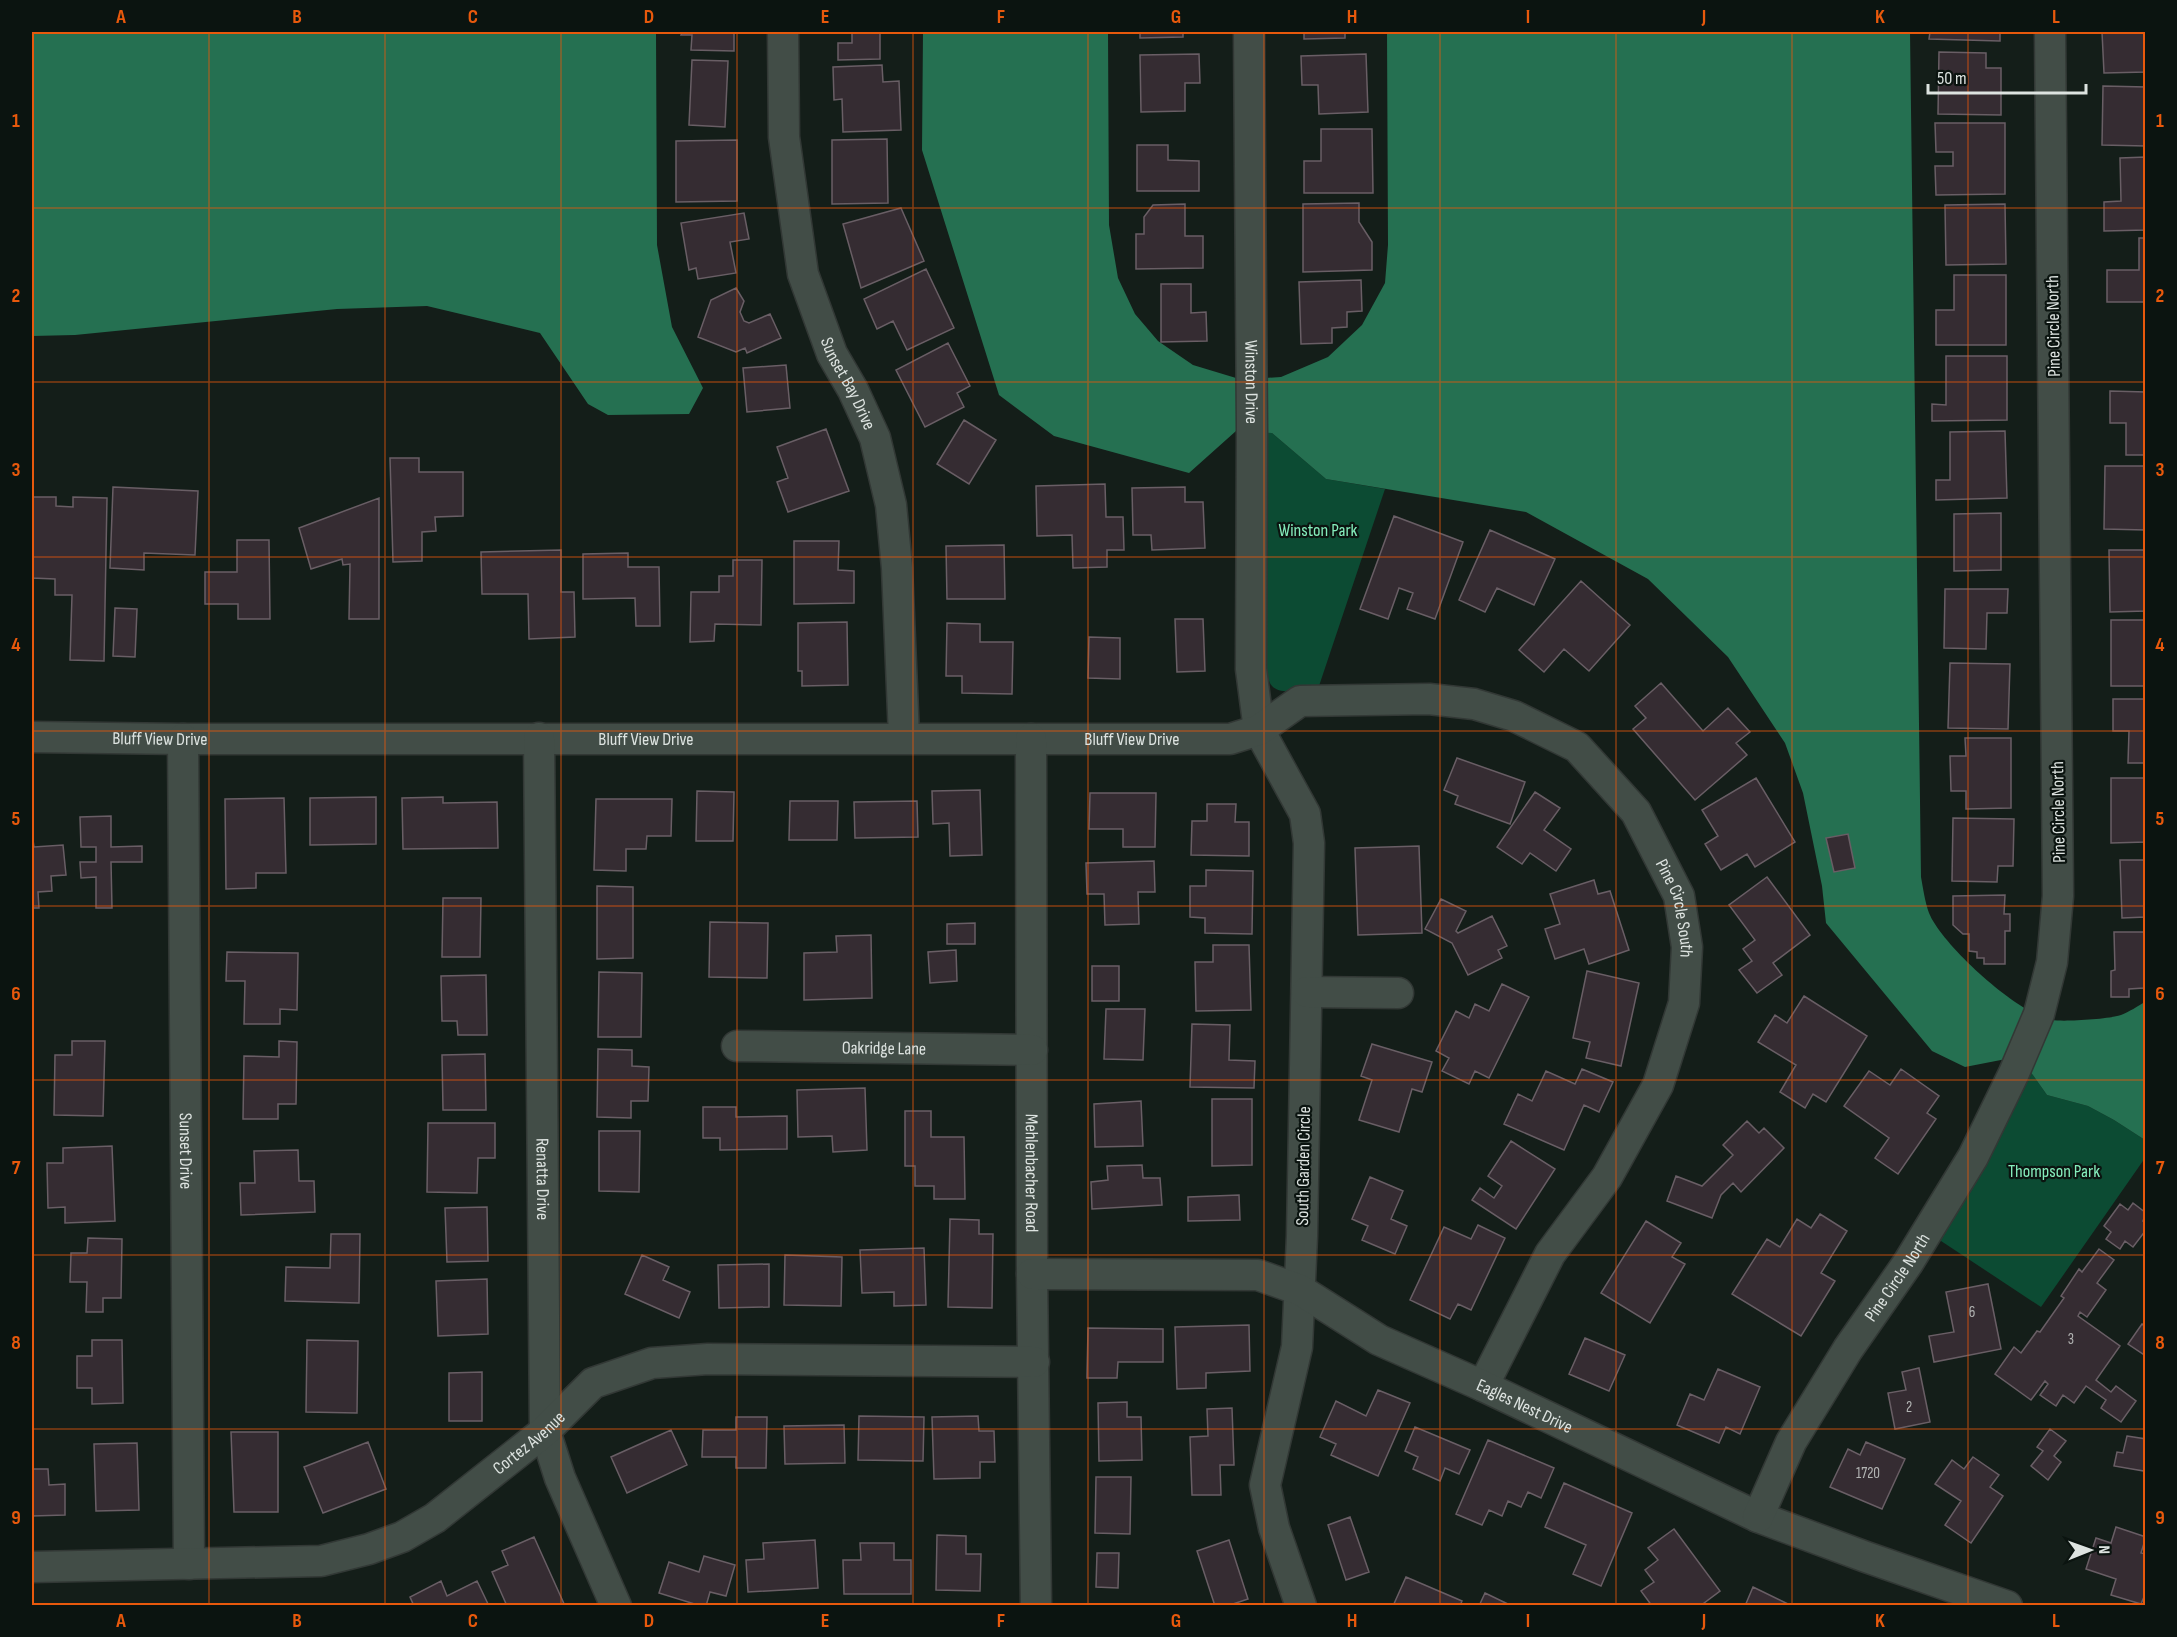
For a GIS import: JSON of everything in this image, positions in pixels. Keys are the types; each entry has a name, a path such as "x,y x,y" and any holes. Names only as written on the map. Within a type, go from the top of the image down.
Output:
{"street":[{"name":"Sunset Bay Drive","path":"783,32 784,137 802,274 832,354 853,390 875,438 891,505 897,568 904,737"},
{"name":"Winston Drive","path":"1249,32 1252,380 1251,669 1259,730"},
{"name":"Pine Circle North","path":"1758,1516 1791,1442 1848,1349 1908,1263 1973,1156 2014,1073 2039,1014 2052,962 2058,896 2050,32"},
{"name":"Pine Circle South","path":"1259,730 1300,701 1429,699 1474,704 1514,716 1577,747 1636,812 1679,896 1687,947 1684,1002 1658,1085 1607,1177 1550,1254 1483,1386"},
{"name":"Bluff View Drive","path":"32,737 1230,739 1259,730"},
{"name":"South Garden Circle","path":"1259,730 1305,814 1309,843 1297,1347 1265,1485 1274,1528 1301,1605"},
{"name":"Renatta Drive","path":"539,738 545,1431 560,1478 616,1605"},
{"name":"Sunset Drive","path":"183,739 189,1564"},
{"name":"Mehlenbacher Road","path":"1031,739 1032,1274 1036,1605"},
{"path":"1307,992 1398,993"},
{"name":"Oakridge Lane","path":"737,1046 1032,1050"},
{"name":"Eagles Nest Drive","path":"1032,1274 1258,1275 1300,1290 1379,1340 1483,1386 1758,1516 1991,1603"},
{"name":"Cortez Avenue","path":"32,1568 321,1561 369,1550 402,1537 435,1518 545,1431 593,1383 652,1364 708,1359 1034,1362"}],"green space":[{"name":"Winston Park","path":"1265,431 1272,433 1326,479 1385,489 1319,686 1295,691 1277,689 1271,685 1266,673"},
{"name":"Thompson Park","path":"2030,1071 2047,1095 2088,1106 2145,1140 2145,1158 2041,1307 1938,1239"}],"shaded area":[{"path":"32,32 656,32 657,245 672,327 703,388 689,414 608,415 588,404 540,333 427,306 337,309 75,335 32,336"},
{"path":"923,32 1108,32 1109,225 1118,278 1135,314 1158,341 1193,365 1236,378 1265,378 1281,377 1328,357 1362,325 1385,283 1388,245 1387,32 1910,32 1921,877 1925,900 1937,927 1965,959 2002,992 2037,1015 2058,1021 2107,1018 2124,1014 2145,1002 2145,1140 2088,1106 2047,1095 2030,1071 2006,1059 1965,1067 1932,1051 1826,923 1822,886 1803,793 1785,743 1728,657 1648,579 1526,512 1326,479 1272,433 1236,431 1189,473 1054,436 999,395 922,150"}],"building":[{"path":"682,32 734,32 734,51 691,50 692,35 681,35"},
{"path":"852,32 880,32 880,59 838,60 838,43 852,43"},
{"path":"1140,32 1183,32 1183,37 1140,38"},
{"path":"1304,32 1345,32 1345,38 1304,39"},
{"path":"1930,32 2000,32 2000,41 1929,39"},
{"path":"2102,32 2146,32 2146,72 2104,73"},
{"path":"1939,52 1986,53 1986,68 2001,68 2001,115 1938,114"},
{"path":"1199,54 1200,83 1185,83 1185,111 1141,112 1140,55"},
{"path":"1366,54 1368,112 1319,114 1318,85 1302,85 1301,56"},
{"path":"692,60 728,61 725,127 689,125"},
{"path":"882,65 883,82 899,81 901,130 843,132 842,99 834,100 833,67"},
{"path":"2103,86 2146,87 2146,146 2102,145"},
{"path":"1935,123 2005,123 2005,194 1936,195 1935,166 1953,166 1953,152 1936,152"},
{"path":"1321,129 1372,129 1373,193 1304,193 1304,161 1321,161"},
{"path":"887,139 888,203 832,204 832,140"},
{"path":"737,140 737,201 676,202 676,141"},
{"path":"1137,145 1168,145 1168,160 1199,161 1199,191 1137,191"},
{"path":"2146,157 2146,230 2104,231 2104,202 2121,201 2120,158"},
{"path":"1359,203 1359,222 1372,242 1372,270 1303,272 1303,204"},
{"path":"1185,204 1185,236 1203,236 1203,268 1136,269 1136,234 1144,234 1144,217 1153,205"},
{"path":"2005,204 2006,264 1946,265 1945,205"},
{"path":"901,208 924,261 861,288 843,224"},
{"path":"744,213 749,239 730,242 736,273 698,279 696,268 689,270 681,223"},
{"path":"2139,238 2146,238 2146,302 2107,302 2107,270 2139,270"},
{"path":"926,269 954,328 907,350 893,321 877,329 864,299"},
{"path":"1954,275 2006,275 2006,345 1936,345 1936,310 1954,310"},
{"path":"1361,280 1362,311 1347,312 1347,327 1332,328 1332,343 1301,344 1299,282"},
{"path":"1161,284 1191,284 1191,313 1206,312 1207,341 1161,342"},
{"path":"736,288 744,301 740,312 744,321 749,323 770,314 781,338 747,353 745,348 736,352 698,337 711,300"},
{"path":"948,343 970,386 957,393 964,407 925,427 896,370"},
{"path":"1946,356 2007,356 2007,420 1932,421 1932,404 1946,405"},
{"path":"786,365 790,408 747,412 743,368"},
{"path":"2110,391 2146,392 2146,455 2126,455 2126,423 2110,423"},
{"path":"964,420 996,440 969,484 937,464"},
{"path":"826,429 849,491 788,512 777,482 788,478 777,447"},
{"path":"2005,431 2007,498 1936,500 1936,480 1950,480 1950,432"},
{"path":"390,458 419,458 419,472 463,472 463,516 435,517 436,531 422,532 422,561 393,562"},
{"path":"2105,466 2146,466 2146,530 2104,529"},
{"path":"1105,484 1106,517 1123,517 1124,550 1107,550 1107,567 1073,568 1072,535 1037,536 1036,486"},
{"path":"113,487 198,491 195,555 144,553 144,570 110,568"},
{"path":"1185,487 1185,502 1203,502 1205,548 1152,550 1151,535 1133,535 1132,488"},
{"path":"32,497 56,497 56,506 73,507 73,497 107,498 104,661 70,660 72,595 55,595 55,579 32,578"},
{"path":"379,498 379,619 349,619 350,564 343,565 342,559 311,569 299,528"},
{"path":"2001,513 2001,570 1954,571 1954,514"},
{"path":"1394,516 1463,542 1435,619 1407,609 1413,593 1399,588 1388,619 1360,609"},
{"path":"1490,530 1555,559 1534,605 1497,588 1485,612 1459,600"},
{"path":"237,540 269,540 270,619 238,619 238,604 205,604 205,572 237,572"},
{"path":"794,541 839,541 838,570 854,571 854,603 794,604"},
{"path":"1004,545 1005,599 947,599 946,546"},
{"path":"561,550 561,592 574,592 575,637 529,639 528,594 482,594 481,552"},
{"path":"2109,550 2146,550 2146,611 2110,612"},
{"path":"628,553 628,567 659,567 660,626 636,626 635,598 583,599 583,554"},
{"path":"733,560 762,560 761,625 715,624 714,641 690,642 691,592 719,592 719,576 733,576"},
{"path":"1581,581 1630,625 1589,671 1564,649 1544,672 1519,650"},
{"path":"1945,589 2008,589 2007,613 1987,613 1986,649 1944,648"},
{"path":"115,608 137,609 135,657 113,656"},
{"path":"1175,619 1203,619 1205,671 1177,672"},
{"path":"2111,620 2146,620 2146,686 2111,686"},
{"path":"847,622 848,685 802,686 802,671 798,671 798,623"},
{"path":"947,623 980,624 980,642 1013,642 1012,694 962,693 962,676 946,676"},
{"path":"1089,637 1120,638 1120,679 1088,678"},
{"path":"1950,663 2010,664 2008,729 1948,728"},
{"path":"1661,683 1703,731 1728,708 1750,732 1736,743 1747,755 1695,800 1633,729 1646,718 1635,706"},
{"path":"2113,699 2146,699 2146,763 2128,763 2129,731 2113,731"},
{"path":"1965,738 2011,738 2011,808 1966,809 1966,791 1951,791 1950,756 1966,756"},
{"path":"1457,758 1525,782 1510,824 1455,804 1458,796 1444,790"},
{"path":"1756,778 1795,842 1755,867 1747,854 1721,870 1705,844 1718,836 1702,810"},
{"path":"2111,778 2146,778 2146,842 2111,843"},
{"path":"980,790 982,855 950,856 949,823 933,824 932,791"},
{"path":"697,791 734,792 733,841 696,841"},
{"path":"1535,792 1560,808 1544,830 1571,849 1556,871 1530,853 1522,864 1497,847"},
{"path":"1090,793 1156,793 1155,847 1123,847 1123,829 1089,829"},
{"path":"376,797 376,844 310,845 310,798"},
{"path":"443,797 443,803 497,802 498,848 403,849 402,798"},
{"path":"284,798 286,873 256,873 256,888 226,889 225,799"},
{"path":"596,799 672,799 671,836 647,836 646,849 626,849 626,871 594,870"},
{"path":"790,801 838,801 837,840 789,840"},
{"path":"917,801 918,837 855,838 854,802"},
{"path":"1207,804 1236,804 1235,822 1249,822 1249,856 1191,855 1192,821 1207,821"},
{"path":"111,816 111,847 142,846 142,862 111,862 112,908 96,908 96,877 81,878 80,862 96,862 96,847 81,847 80,817"},
{"path":"1953,818 2014,819 2013,866 1998,866 1997,882 1952,881"},
{"path":"32,833 34,847 63,845 66,875 51,876 52,891 38,892 39,908 32,908"},
{"path":"1848,834 1855,868 1834,872 1826,838"},
{"path":"1419,846 1422,933 1358,935 1355,848"},
{"path":"2120,860 2146,860 2146,917 2122,918"},
{"path":"1154,861 1155,892 1138,892 1139,924 1105,925 1104,894 1087,894 1086,863"},
{"path":"1206,870 1253,871 1252,934 1205,933 1205,918 1190,917 1190,886 1206,886"},
{"path":"1767,877 1810,935 1773,963 1782,975 1757,993 1739,970 1752,961 1743,949 1755,940 1729,905"},
{"path":"1594,880 1598,894 1610,891 1629,950 1589,964 1584,949 1555,959 1545,929 1560,924 1550,894"},
{"path":"597,886 633,887 633,958 597,959"},
{"path":"2005,895 2004,914 2010,914 2010,931 2005,931 2005,964 1984,964 1984,958 1977,958 1977,952 1969,951 1969,934 1963,934 1953,925 1953,896"},
{"path":"443,898 481,898 480,957 442,957"},
{"path":"1441,899 1466,911 1456,931 1458,933 1492,916 1507,946 1498,950 1502,958 1468,975 1452,943 1425,929"},
{"path":"710,922 768,923 767,978 709,977"},
{"path":"975,923 975,944 947,944 947,924"},
{"path":"2114,932 2146,932 2144,988 2129,989 2129,997 2111,997 2111,971 2115,970"},
{"path":"871,935 872,998 804,1000 804,953 837,952 836,936"},
{"path":"1213,945 1249,945 1251,1010 1196,1011 1195,962 1213,962"},
{"path":"956,950 957,981 930,983 928,952"},
{"path":"227,952 298,953 297,1010 280,1009 280,1024 244,1024 245,981 226,981"},
{"path":"1092,966 1119,966 1119,1001 1092,1001"},
{"path":"1587,971 1639,983 1621,1066 1586,1058 1590,1042 1573,1038"},
{"path":"599,972 642,973 641,1037 598,1037"},
{"path":"486,975 487,1035 458,1035 457,1021 442,1021 441,976"},
{"path":"1502,984 1529,997 1489,1078 1475,1071 1469,1084 1442,1071 1449,1058 1436,1051 1456,1011 1469,1018 1475,1004 1489,1011"},
{"path":"1804,996 1867,1036 1826,1102 1813,1094 1805,1108 1780,1092 1796,1065 1758,1042 1775,1015 1787,1023"},
{"path":"1106,1009 1145,1009 1143,1060 1104,1059"},
{"path":"1192,1024 1230,1025 1229,1060 1255,1061 1254,1088 1190,1087"},
{"path":"72,1041 105,1041 103,1116 54,1115 55,1055 72,1055"},
{"path":"279,1041 297,1042 296,1104 278,1104 278,1119 243,1119 244,1056 279,1057"},
{"path":"1372,1044 1432,1062 1422,1092 1412,1089 1399,1132 1359,1120 1372,1080 1361,1076"},
{"path":"598,1049 632,1050 632,1066 649,1067 648,1101 631,1101 631,1118 597,1117"},
{"path":"485,1054 486,1110 443,1110 442,1055"},
{"path":"1582,1069 1613,1082 1599,1112 1584,1105 1564,1150 1504,1124 1518,1094 1532,1101 1546,1071 1575,1084"},
{"path":"1901,1069 1939,1096 1927,1113 1936,1119 1898,1174 1875,1158 1889,1138 1844,1106 1869,1071 1890,1085"},
{"path":"865,1088 867,1150 833,1152 832,1136 798,1137 797,1090"},
{"path":"1212,1099 1252,1099 1252,1165 1212,1166"},
{"path":"1141,1101 1143,1146 1095,1147 1094,1104"},
{"path":"703,1107 736,1107 736,1117 787,1116 787,1149 720,1150 720,1138 703,1138"},
{"path":"905,1111 931,1111 931,1137 964,1137 965,1199 934,1199 934,1186 915,1186 915,1166 905,1166"},
{"path":"1747,1121 1759,1133 1764,1128 1784,1148 1741,1192 1733,1183 1721,1195 1712,1218 1667,1201 1676,1176 1702,1186 1733,1155 1723,1145"},
{"path":"428,1123 495,1123 495,1158 478,1158 477,1193 427,1192"},
{"path":"599,1131 640,1131 639,1192 599,1191"},
{"path":"1511,1141 1555,1169 1516,1229 1472,1200 1480,1188 1494,1198 1502,1186 1488,1176"},
{"path":"112,1146 115,1221 65,1223 65,1207 48,1208 47,1163 63,1163 63,1148"},
{"path":"298,1150 299,1181 314,1181 315,1212 241,1215 240,1183 255,1183 254,1151"},
{"path":"1142,1165 1143,1178 1160,1178 1162,1205 1092,1209 1091,1182 1108,1180 1107,1166"},
{"path":"1370,1177 1403,1191 1391,1219 1407,1226 1395,1254 1362,1240 1368,1226 1352,1219"},
{"path":"1239,1195 1240,1220 1188,1221 1188,1197"},
{"path":"2133,1203 2146,1213 2143,1221 2146,1222 2146,1230 2133,1247 2125,1241 2120,1249 2106,1239 2111,1232 2104,1226 2120,1204 2128,1210"},
{"path":"487,1207 488,1261 447,1262 445,1208"},
{"path":"1820,1214 1847,1231 1821,1273 1835,1281 1801,1336 1732,1294 1767,1239 1780,1247 1797,1219 1811,1228"},
{"path":"950,1219 979,1220 979,1234 993,1234 992,1308 948,1307"},
{"path":"1646,1221 1681,1243 1672,1257 1685,1264 1650,1323 1601,1293"},
{"path":"1478,1225 1505,1238 1471,1310 1458,1304 1450,1319 1410,1300 1444,1227 1471,1239"},
{"path":"331,1234 360,1234 359,1303 285,1301 286,1267 330,1268"},
{"path":"88,1238 122,1239 121,1298 103,1298 103,1312 86,1312 87,1282 70,1282 71,1253 87,1253"},
{"path":"924,1248 926,1305 894,1306 894,1292 862,1293 860,1250"},
{"path":"2099,1249 2114,1260 2097,1283 2106,1290 2087,1317 2080,1312 2078,1316 2120,1346 2096,1380 2111,1392 2116,1386 2136,1401 2121,1422 2101,1408 2106,1400 2086,1386 2074,1403 2063,1395 2056,1406 2040,1395 2048,1384 2045,1381 2031,1400 1995,1374 2014,1347 2021,1353 2037,1331 2040,1332 2064,1298 2061,1296 2079,1269 2082,1272"},
{"path":"642,1255 669,1267 663,1280 690,1292 679,1318 625,1294"},
{"path":"785,1255 842,1257 841,1306 784,1305"},
{"path":"769,1264 769,1307 719,1308 718,1265"},
{"path":"487,1279 488,1334 438,1336 436,1281"},
{"path":"1988,1284 2001,1349 1934,1362 1929,1336 1954,1332 1946,1292"},
{"path":"2142,1324 2146,1326 2146,1356 2128,1344"},
{"path":"1249,1325 1250,1371 1206,1373 1206,1388 1177,1389 1175,1327"},
{"path":"1088,1328 1163,1329 1163,1362 1118,1362 1117,1378 1087,1378"},
{"path":"1585,1338 1625,1355 1609,1391 1569,1374"},
{"path":"92,1340 122,1340 123,1403 92,1404 92,1388 77,1388 77,1356 92,1356"},
{"path":"307,1340 358,1341 357,1413 306,1412"},
{"path":"1919,1368 1930,1422 1895,1429 1888,1393 1906,1390 1902,1372"},
{"path":"1718,1369 1760,1387 1740,1434 1726,1427 1719,1443 1677,1425 1690,1394 1704,1400"},
{"path":"482,1372 482,1421 449,1421 449,1373"},
{"path":"1378,1390 1410,1403 1378,1476 1331,1455 1336,1444 1320,1437 1336,1401 1366,1416"},
{"path":"1127,1402 1127,1417 1141,1417 1142,1460 1099,1461 1098,1403"},
{"path":"1232,1408 1234,1465 1220,1465 1221,1495 1192,1495 1190,1437 1208,1436 1207,1409"},
{"path":"859,1416 924,1417 923,1461 858,1460"},
{"path":"978,1416 979,1431 994,1431 995,1462 980,1462 980,1478 934,1479 932,1417"},
{"path":"736,1417 767,1417 766,1468 736,1468 736,1457 702,1457 703,1430 736,1430"},
{"path":"844,1425 845,1463 785,1464 784,1426"},
{"path":"1415,1427 1470,1450 1459,1474 1445,1468 1440,1481 1413,1469 1418,1457 1405,1451"},
{"path":"2050,1429 2066,1441 2054,1456 2061,1462 2048,1480 2031,1466 2043,1451 2037,1447"},
{"path":"671,1430 687,1465 627,1493 611,1457"},
{"path":"231,1432 278,1432 278,1512 234,1512"},
{"path":"2127,1436 2146,1439 2144,1471 2114,1466 2117,1452 2123,1453"},
{"path":"1488,1440 1554,1468 1541,1498 1528,1492 1521,1507 1508,1501 1502,1516 1489,1510 1482,1525 1456,1514"},
{"path":"368,1442 386,1489 323,1513 304,1467"},
{"path":"1866,1442 1905,1459 1882,1509 1830,1487 1848,1449 1860,1455"},
{"path":"137,1443 139,1510 96,1511 94,1444"},
{"path":"1973,1457 1999,1475 1990,1487 2003,1496 1971,1543 1945,1525 1961,1501 1935,1484 1952,1460 1964,1469"},
{"path":"32,1469 48,1469 49,1485 65,1484 65,1515 32,1516"},
{"path":"1096,1477 1131,1477 1130,1534 1095,1533"},
{"path":"1564,1483 1632,1513 1601,1586 1573,1574 1586,1545 1545,1527"},
{"path":"1350,1517 1369,1572 1346,1580 1328,1525"},
{"path":"2116,1527 2146,1537 2141,1553 2146,1554 2146,1592 2141,1604 2111,1595 2116,1579 2086,1569 2096,1538 2111,1543"},
{"path":"1674,1529 1720,1591 1700,1606 1652,1606 1641,1591 1654,1582 1645,1570 1658,1560 1648,1548"},
{"path":"937,1535 966,1536 966,1554 981,1554 980,1591 936,1590"},
{"path":"534,1537 565,1606 507,1606 492,1572 508,1565 502,1551"},
{"path":"815,1540 818,1588 748,1592 746,1560 764,1559 763,1543"},
{"path":"1229,1540 1248,1599 1227,1606 1215,1606 1197,1551"},
{"path":"860,1543 894,1543 894,1560 911,1560 911,1594 844,1594 843,1560 861,1560"},
{"path":"1097,1553 1119,1553 1118,1588 1096,1587"},
{"path":"704,1556 735,1565 726,1596 710,1592 706,1606 701,1606 659,1593 669,1562 699,1572"},
{"path":"1406,1577 1462,1601 1460,1606 1393,1606"},
{"path":"441,1581 447,1596 477,1581 489,1606 414,1606 410,1597"},
{"path":"1753,1587 1792,1606 1745,1606"},
{"path":"1485,1593 1512,1606 1479,1606"}]}
